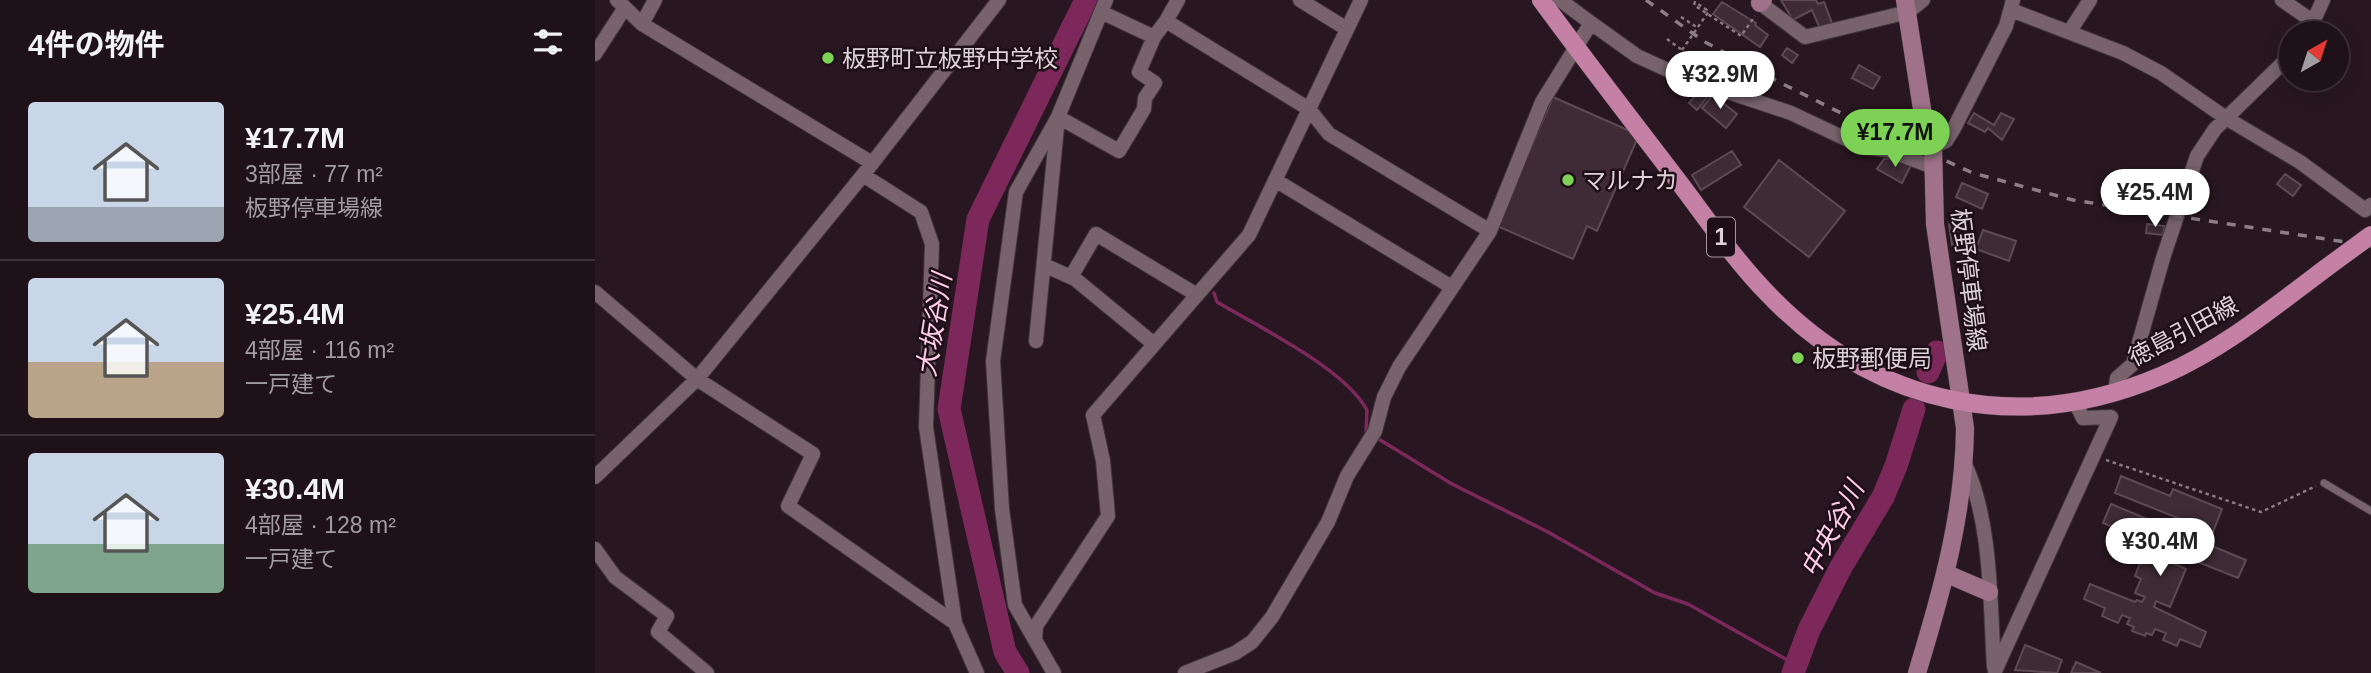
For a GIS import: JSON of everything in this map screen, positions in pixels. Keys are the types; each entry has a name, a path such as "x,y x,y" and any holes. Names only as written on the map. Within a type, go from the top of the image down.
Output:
{"main road":[{"name":"徳島引田線","path":"1541,0 1740,261 1794,319 1836,353 1877,377 1910,390 2000,407 2075,402 2115,393 2164,375 2209,352 2371,235"},
{"name":"板野停車場線","path":"1907,6 1925,128 1933,147 1935,223 1965,428 1956,532 1947,574 1917,673"},
{"path":"1947,574 1989,592"}],"street":[{"path":"642,24 655,0"},
{"path":"595,477 697,379 868,169 999,0"},
{"path":"1058,117 1119,151 1144,109 1145,98 1155,83 1139,72 1154,37 1178,0"},
{"path":"1300,0 1347,29"},
{"path":"1035,640 1036,626 1108,516 1103,461 1093,415 1249,235 1361,0"},
{"path":"1560,0 1637,56 1683,77 1791,113 1863,147 1887,150 1933,167"},
{"path":"1762,3 1805,37 1923,0"},
{"path":"2070,31 2090,0"},
{"path":"2282,0 2304,21"},
{"path":"2315,21 2323,0"},
{"path":"1933,147 1946,141 1953,130 1997,47 2012,3 2161,73 2226,118 2300,162 2369,210"},
{"path":"595,54 620,4 642,24 868,169 921,212 932,244 926,427 955,623 977,673"},
{"path":"1054,673 1015,605 1002,509 993,361 1016,192 1058,117 1103,6 1154,37"},
{"path":"1166,22 1309,109 1329,134 1490,231"},
{"path":"1185,673 1235,653 1252,642 1264,629 1328,522 1347,475 1373,434 1384,397 1399,367 1450,286 1490,231 1542,103 1591,23"},
{"path":"2115,393 2117,378 2133,364 2163,258 2197,156 2226,118 2279,67"},
{"path":"1036,341 1058,117"},
{"path":"1275,180 1450,286"},
{"path":"1071,277 1096,234 1197,295"},
{"path":"1044,265 1071,277 1154,344"},
{"path":"595,292 697,379 813,454 788,506 955,623"},
{"path":"1994,672 2111,417 2083,418 2075,402"},
{"path":"1964,462 1976,485 1989,592 1994,672"},
{"path":"595,549 615,577 667,616 658,632 707,673"}],"lane":[{"path":"2324,483 2371,511"}],"path":[{"path":"1667,39 1684,51 1697,27 1709,11 1695,2 1694,5 1704,11 1741,36 1762,3"},
{"path":"1681,17 1697,27"},
{"path":"2093,456 2261,512 2324,483"}],"building":[{"path":"1781,0 1816,0 1818,4 1824,2 1833,26 1821,31 1812,10 1793,20"},
{"path":"1722,2 1756,23 1755,25 1768,35 1760,47 1713,14"},
{"path":"1787,48 1798,55 1792,63 1782,55"},
{"path":"1859,65 1880,77 1873,89 1852,78"},
{"path":"1700,90 1708,96 1697,110 1689,103"},
{"path":"1713,95 1737,114 1726,128 1702,108"},
{"name":"マルナカ","path":"1553,97 1639,135 1597,231 1587,226 1573,259 1497,226"},
{"path":"1974,113 1994,125 2001,113 2014,119 2002,140 1988,128 1985,132 1968,123"},
{"path":"1732,151 1741,165 1701,190 1692,175"},
{"path":"1884,159 1897,159 1911,165 1902,183 1877,169"},
{"path":"1779,160 1845,211 1809,257 1744,207"},
{"path":"2285,174 2301,185 2293,196 2277,184"},
{"path":"1962,183 1988,194 1982,209 1956,197"},
{"path":"1964,221 1967,243 1952,245 1949,224"},
{"path":"2147,224 2165,226 2163,235 2146,233"},
{"path":"1983,230 2016,241 2009,261 1976,249"},
{"path":"2121,476 2170,496 2173,489 2222,509 2213,532 2115,493"},
{"path":"2111,504 2246,560 2238,578 2195,561 2196,556 2186,552 2184,556 2179,554 2175,564 2186,569 2170,607 2156,601 2154,607 2206,632 2200,647 2180,639 2177,646 2163,640 2166,633 2155,629 2152,635 2146,633 2145,636 2132,631 2134,627 2127,624 2130,618 2122,615 2118,623 2102,616 2105,608 2084,599 2090,584 2135,602 2142,602 2145,597 2135,593 2141,579 2135,576 2142,558 2148,561 2151,554 2162,559 2166,549 2160,546 2162,542 2153,538 2151,543 2103,523"},
{"path":"2025,645 2062,660 2057,673 2015,670"},
{"path":"2076,662 2101,673 2071,673"}],"waterway":[{"name":"大坂谷川","path":"1018,673 1005,652 949,409 978,219 1086,0"},
{"path":"1214,293 1217,302 1277,336 1340,379 1356,394 1367,410 1366,431 1370,433"},
{"name":"中央谷川","path":"1928,372 1937,352"},
{"name":"中央谷川","path":"1793,673 1809,630 1841,567 1883,497 1914,409"},
{"path":"1377,438 1452,484 1548,532 1655,593 1688,604 1796,665"}],"railway":[{"path":"1646,0 1705,42 1777,81 1857,121 1973,173 2073,200 2371,246"}],"place":[{"name":"板野町立板野中学校","path":"828,58"},
{"name":"マルナカ","path":"1568,180"},
{"name":"板野郵便局","path":"1798,358"}]}
